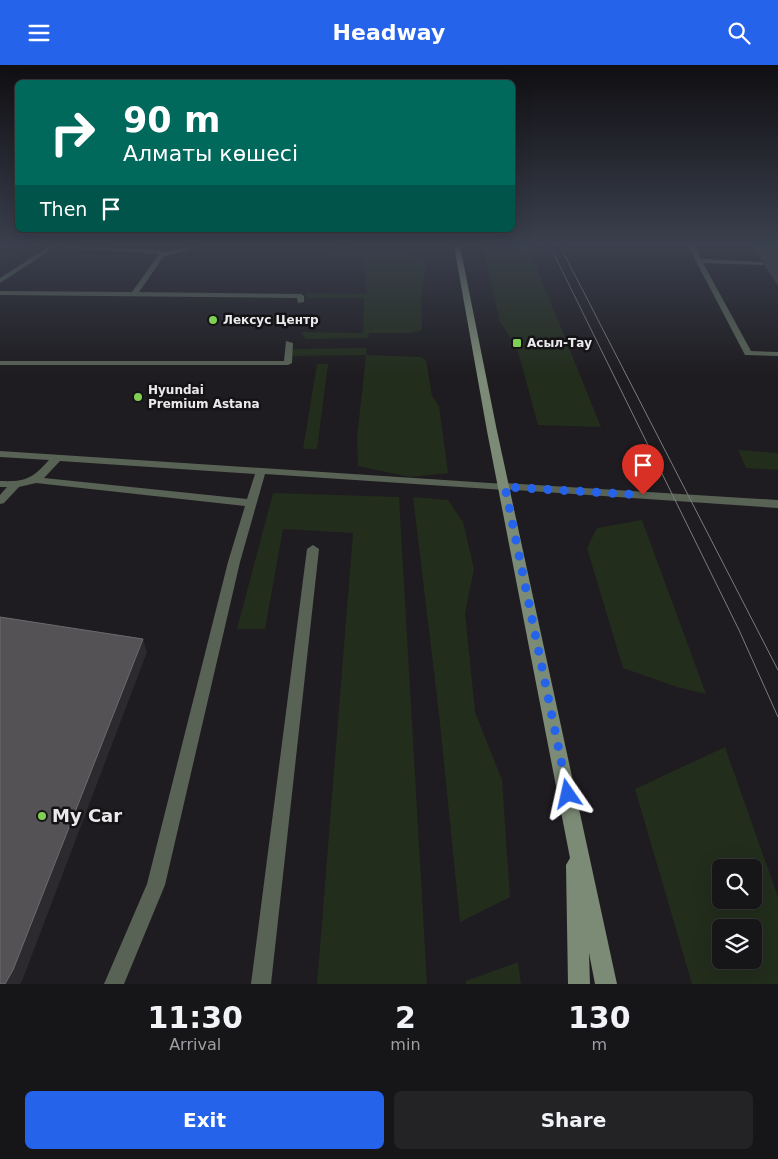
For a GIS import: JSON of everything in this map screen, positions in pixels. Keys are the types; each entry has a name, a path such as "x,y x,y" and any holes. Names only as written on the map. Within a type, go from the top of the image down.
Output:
{"main road":[{"path":"465,289 492,431 606,984"},
{"path":"576,832 579,984"}],"street":[{"path":"505,487 778,504"}],"lane":[{"path":"134,295 138,289"},
{"path":"715,289 748,353 778,354"},
{"path":"0,293 302,296"},
{"path":"0,363 288,363 289,343"},
{"path":"0,454 505,487"},
{"path":"37,480 57,458"},
{"path":"114,984 156,885 234,562 261,471"},
{"path":"0,483 15,485 37,480 252,503"},
{"path":"0,501 15,485"},
{"path":"261,984 313,549"}],"green space":[{"path":"366,289 422,289 422,330 410,333 369,333 368,338 306,339 300,332 363,333 364,298 307,298 307,293 366,294"},
{"path":"493,289 545,289 601,427 538,425 517,348 500,322"},
{"path":"367,348 366,355 289,356 289,349"},
{"path":"366,355 420,357 426,360 432,396 439,406 448,473 410,477 358,466 357,438"},
{"path":"317,364 328,364 317,449 303,449"},
{"path":"738,450 778,453 778,470 746,468"},
{"path":"273,493 399,497 427,984 317,984 353,533 283,529 265,629 237,629"},
{"path":"413,497 448,500 463,522 474,569 465,613 475,712 502,780 510,897 460,922 439,714"},
{"path":"642,520 706,694 677,687 623,668 587,548 597,528"},
{"path":"725,747 778,897 778,984 692,984 635,789"},
{"path":"518,962 521,984 466,984 466,981"}],"building":[{"name":"My Car","path":"0,617 143,639 13,970 5,984 0,984"}],"tram line":[{"path":"571,289 739,630 778,717"},
{"path":"582,289 778,670"}],"place":[{"name":"Лексус Центр","path":"213,320"},
{"name":"Асыл-Тау","path":"517,343"},
{"name":"Hyundai Premium Astana","path":"138,397"},
{"name":"My Car","path":"42,816"}],"route":[{"path":"568,794 505,487 643,495"}]}
